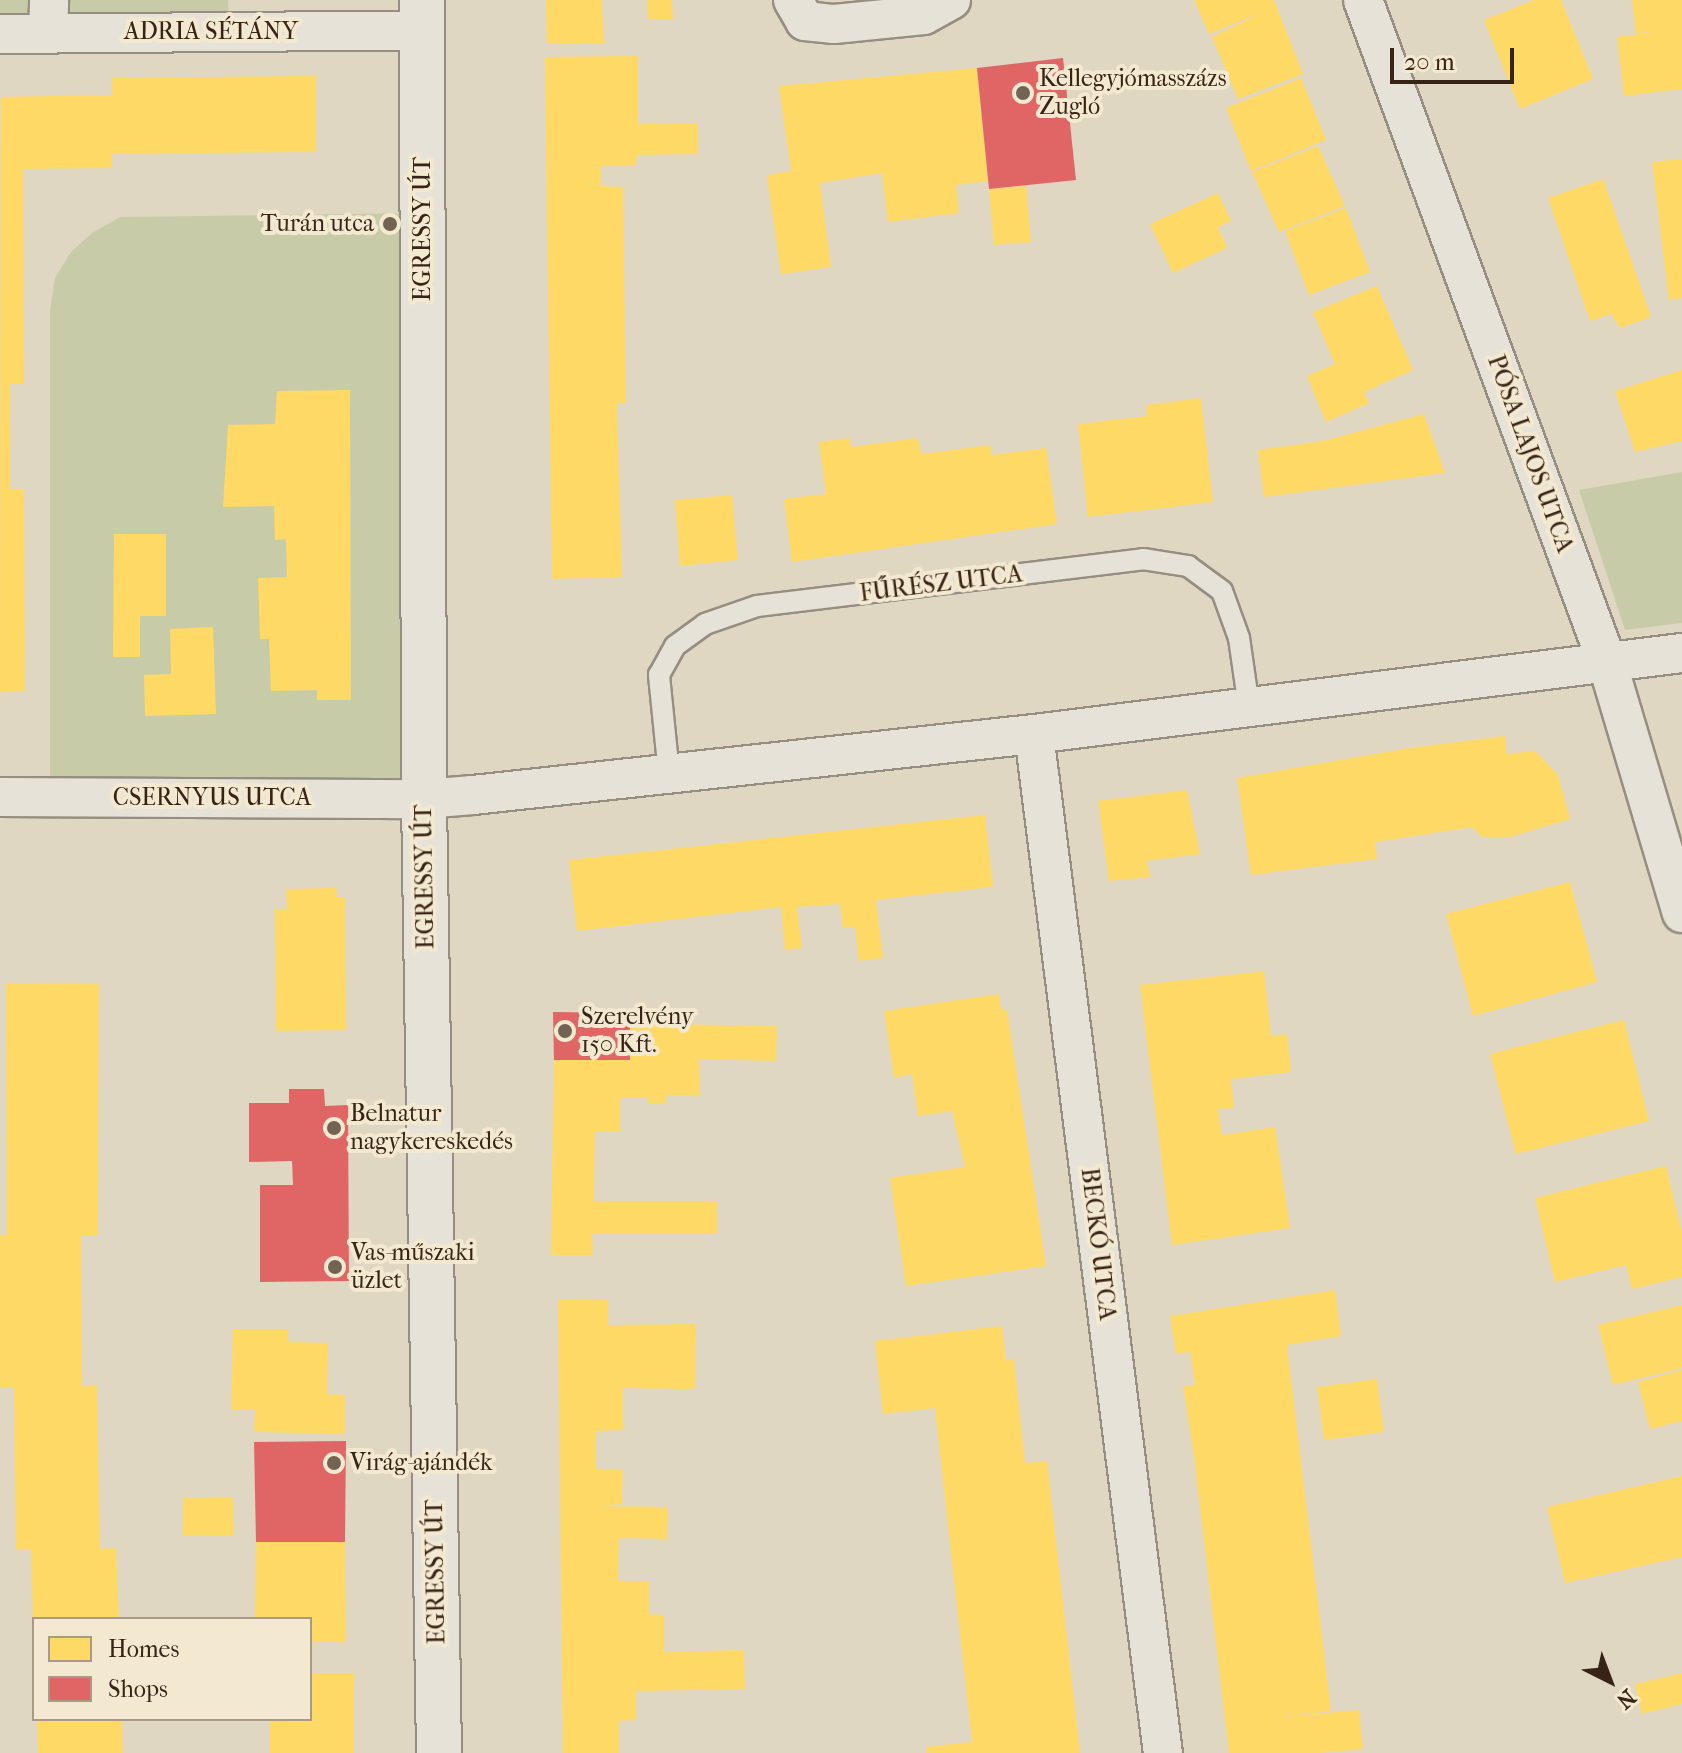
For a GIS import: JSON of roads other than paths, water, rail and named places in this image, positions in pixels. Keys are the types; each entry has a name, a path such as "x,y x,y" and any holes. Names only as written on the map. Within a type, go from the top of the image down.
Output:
{"street":[{"path":"793,0 805,21 834,24 924,15 951,0"},
{"name":"PÓSA LAJOS UTCA","path":"1363,0 1607,662 1682,913"},
{"name":"ADRIA SÉTÁNY","path":"0,34 48,16 422,15"},
{"name":"EGRESSY ÚT","path":"422,15 424,799 439,1753"},
{"path":"424,799 1034,734 1682,653"},
{"name":"BECKÓ UTCA","path":"1034,734 1163,1753"},
{"name":"CSERNYUS UTCA","path":"0,797 424,799"}],"lane":[{"name":"FŰRÉSZ UTCA","path":"669,774 659,675 675,646 705,624 757,606 1143,559 1188,566 1222,591 1239,638 1249,707"}],"place":[{"name":"Kellegyjómasszázs Zugló","path":"1023,93"},
{"name":"Turán utca","path":"390,224"},
{"name":"Szerelvény 150 Kft.","path":"565,1031"},
{"name":"Belnatur nagykereskedés","path":"334,1128"},
{"name":"Vas-műszaki üzlet","path":"335,1267"},
{"name":"Virág-ajándék","path":"334,1463"}]}
